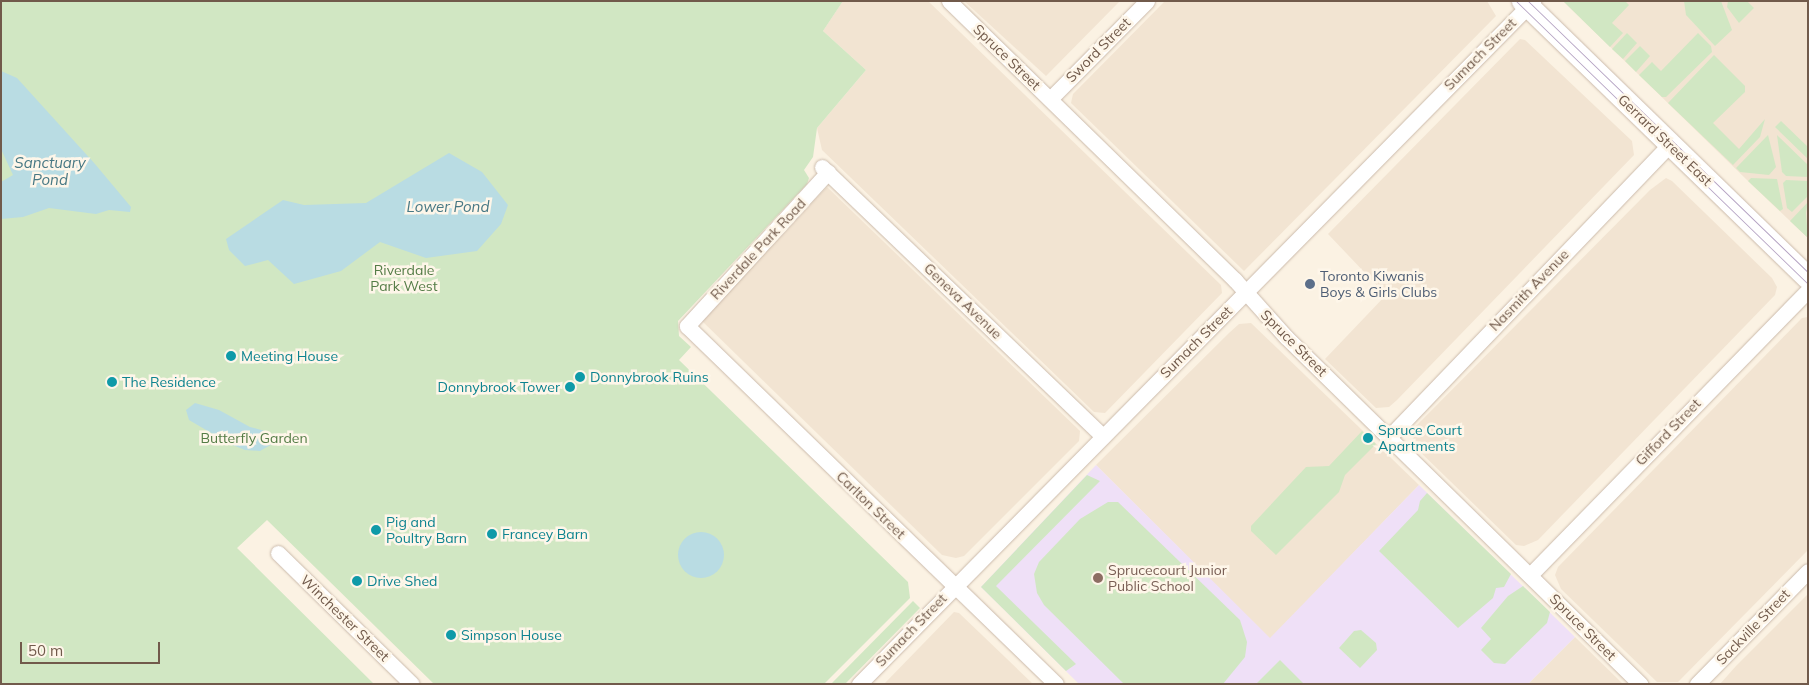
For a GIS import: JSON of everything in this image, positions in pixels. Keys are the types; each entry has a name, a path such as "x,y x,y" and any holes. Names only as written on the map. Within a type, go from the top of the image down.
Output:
{"main road":[{"name":"Gerrard Street East","path":"1528,3 1808,278"}],"street":[{"name":"Spruce Street","path":"949,1 1246,292 1640,684"},
{"name":"Sword Street","path":"1050,99 1146,1"},
{"name":"Sumach Street","path":"859,684 1528,3"},
{"name":"Nasmith Avenue","path":"1390,436 1670,144"},
{"name":"Riverdale Park Road","path":"688,326 825,169"},
{"name":"Geneva Avenue","path":"825,169 1103,436"},
{"name":"Gifford Street","path":"1530,574 1808,290"},
{"name":"Carlton Street","path":"688,326 1056,684"},
{"name":"Winchester Street","path":"278,553 412,684"},
{"name":"Sackville Street","path":"1697,684 1808,571"}],"shaded area":[{"path":"843,1 928,1 1221,285 1222,293 1105,413 1094,412 822,150 817,128 866,70 823,31"},
{"path":"964,1 1120,1 1046,76"},
{"path":"1165,1 1487,1 1496,16 1244,271 1071,103 1073,94"},
{"path":"1563,1 1808,1 1808,238 1748,181"},
{"path":"1520,39 1525,40 1632,141 1634,155 1397,400 1389,407 1376,408 1325,359 1386,295 1328,234"},
{"path":"1666,178 1672,181 1772,278 1777,287 1775,295 1538,540 1524,546 1516,545 1416,448 1413,442 1415,427 1650,190"},
{"path":"827,187 1080,431 1079,441 964,556 956,558 942,555 701,320"},
{"path":"1808,317 1808,550 1678,682 1657,682 1561,589 1555,575 1558,567 1802,318"},
{"path":"1251,323 1419,485 1270,639 1096,465 1229,333 1239,324"},
{"name":"Sprucecourt Junior Public School","path":"1096,465 1270,638 1419,485 1575,637 1528,684 1079,684 981,587"},
{"path":"1808,594 1808,684 1720,684 1736,666"},
{"path":"954,612 959,613 1033,684 884,684"},
{"path":"1575,637 1623,684 1528,684"}],"green space":[{"name":"Riverdale Park West","path":"1,1 843,1 823,31 866,70 817,128 813,157 804,170 809,178 807,184 678,321 679,336 691,347 679,360 908,582 910,598 824,684 434,684 267,520 237,548 374,684 1,684"},
{"path":"1563,1 1625,1 1629,5 1612,23 1623,33 1610,47"},
{"path":"1684,1 1721,1 1732,30 1715,46 1686,15"},
{"path":"1728,1 1747,1 1754,8 1739,23 1727,7"},
{"path":"1627,33 1637,43 1623,59 1612,49"},
{"path":"1698,33 1711,46 1712,52 1666,97 1662,97 1639,75 1652,62 1661,71"},
{"path":"1640,46 1650,56 1636,72 1625,61"},
{"path":"1714,55 1745,86 1745,92 1713,123 1739,149 1765,119 1760,137 1733,165 1668,103"},
{"path":"1781,121 1808,147 1808,159 1775,127"},
{"path":"1768,135 1776,167 1769,175 1740,172 1736,168"},
{"path":"1777,135 1808,165 1808,177 1786,176 1782,172"},
{"path":"1751,178 1777,179 1783,209 1780,211 1748,181"},
{"path":"1786,180 1808,181 1808,196 1792,212 1787,208 1783,183"},
{"path":"1808,202 1806,213 1808,238 1790,221"},
{"path":"1362,431 1376,444 1345,475 1339,492 1276,555 1251,531 1251,526 1306,467 1329,466"},
{"path":"1087,475 1100,481 996,586 1076,664 1066,671 981,587"},
{"path":"1427,493 1511,574 1504,587 1496,588 1493,598 1458,628 1379,551 1418,510 1420,501"},
{"path":"1108,502 1118,502 1240,620 1247,642 1245,657 1223,684 1124,684 1044,605 1037,593 1034,574 1039,562 1080,519"},
{"path":"1523,586 1550,612 1547,623 1505,664 1494,663 1481,650 1491,639 1481,628 1508,596"},
{"path":"913,601 920,608 845,684 831,684"},
{"path":"1361,630 1376,643 1377,650 1360,668 1339,648 1354,631"},
{"path":"1280,660 1304,684 1256,684"}],"water":[{"name":"Sanctuary Pond","path":"1,71 17,78 95,164 131,207 130,212 109,210 96,214 49,208 23,217 1,219 1,182 13,175 1,149"},
{"name":"Lower Pond","path":"449,153 482,172 508,205 501,224 477,251 426,258 380,242 341,271 294,284 268,260 245,266 229,250 226,239 283,200 304,205 366,203"},
{"path":"195,403 219,410 250,427 265,431 271,436 274,443 260,451 245,450 230,444 189,420 186,410"},
{"path":"701,532 714,536 720,542 724,555 720,568 714,574 701,578 688,574 682,568 678,555 682,542 688,536"}],"tram line":[{"path":"1516,1 1808,284"},
{"path":"1528,1 1808,272"}],"place":[{"name":"Toronto Kiwanis Boys & Girls Clubs","path":"1310,284"},
{"name":"Meeting House","path":"231,356"},
{"name":"Donnybrook Ruins","path":"580,377"},
{"name":"The Residence","path":"112,382"},
{"name":"Donnybrook Tower","path":"570,387"},
{"name":"Spruce Court Apartments","path":"1368,438"},
{"name":"Pig and Poultry Barn","path":"376,530"},
{"name":"Francey Barn","path":"492,534"},
{"name":"Sprucecourt Junior Public School","path":"1098,578"},
{"name":"Drive Shed","path":"357,581"},
{"name":"Simpson House","path":"451,635"}],"park label":[{"name":"Butterfly Garden","path":"254,438"}]}
